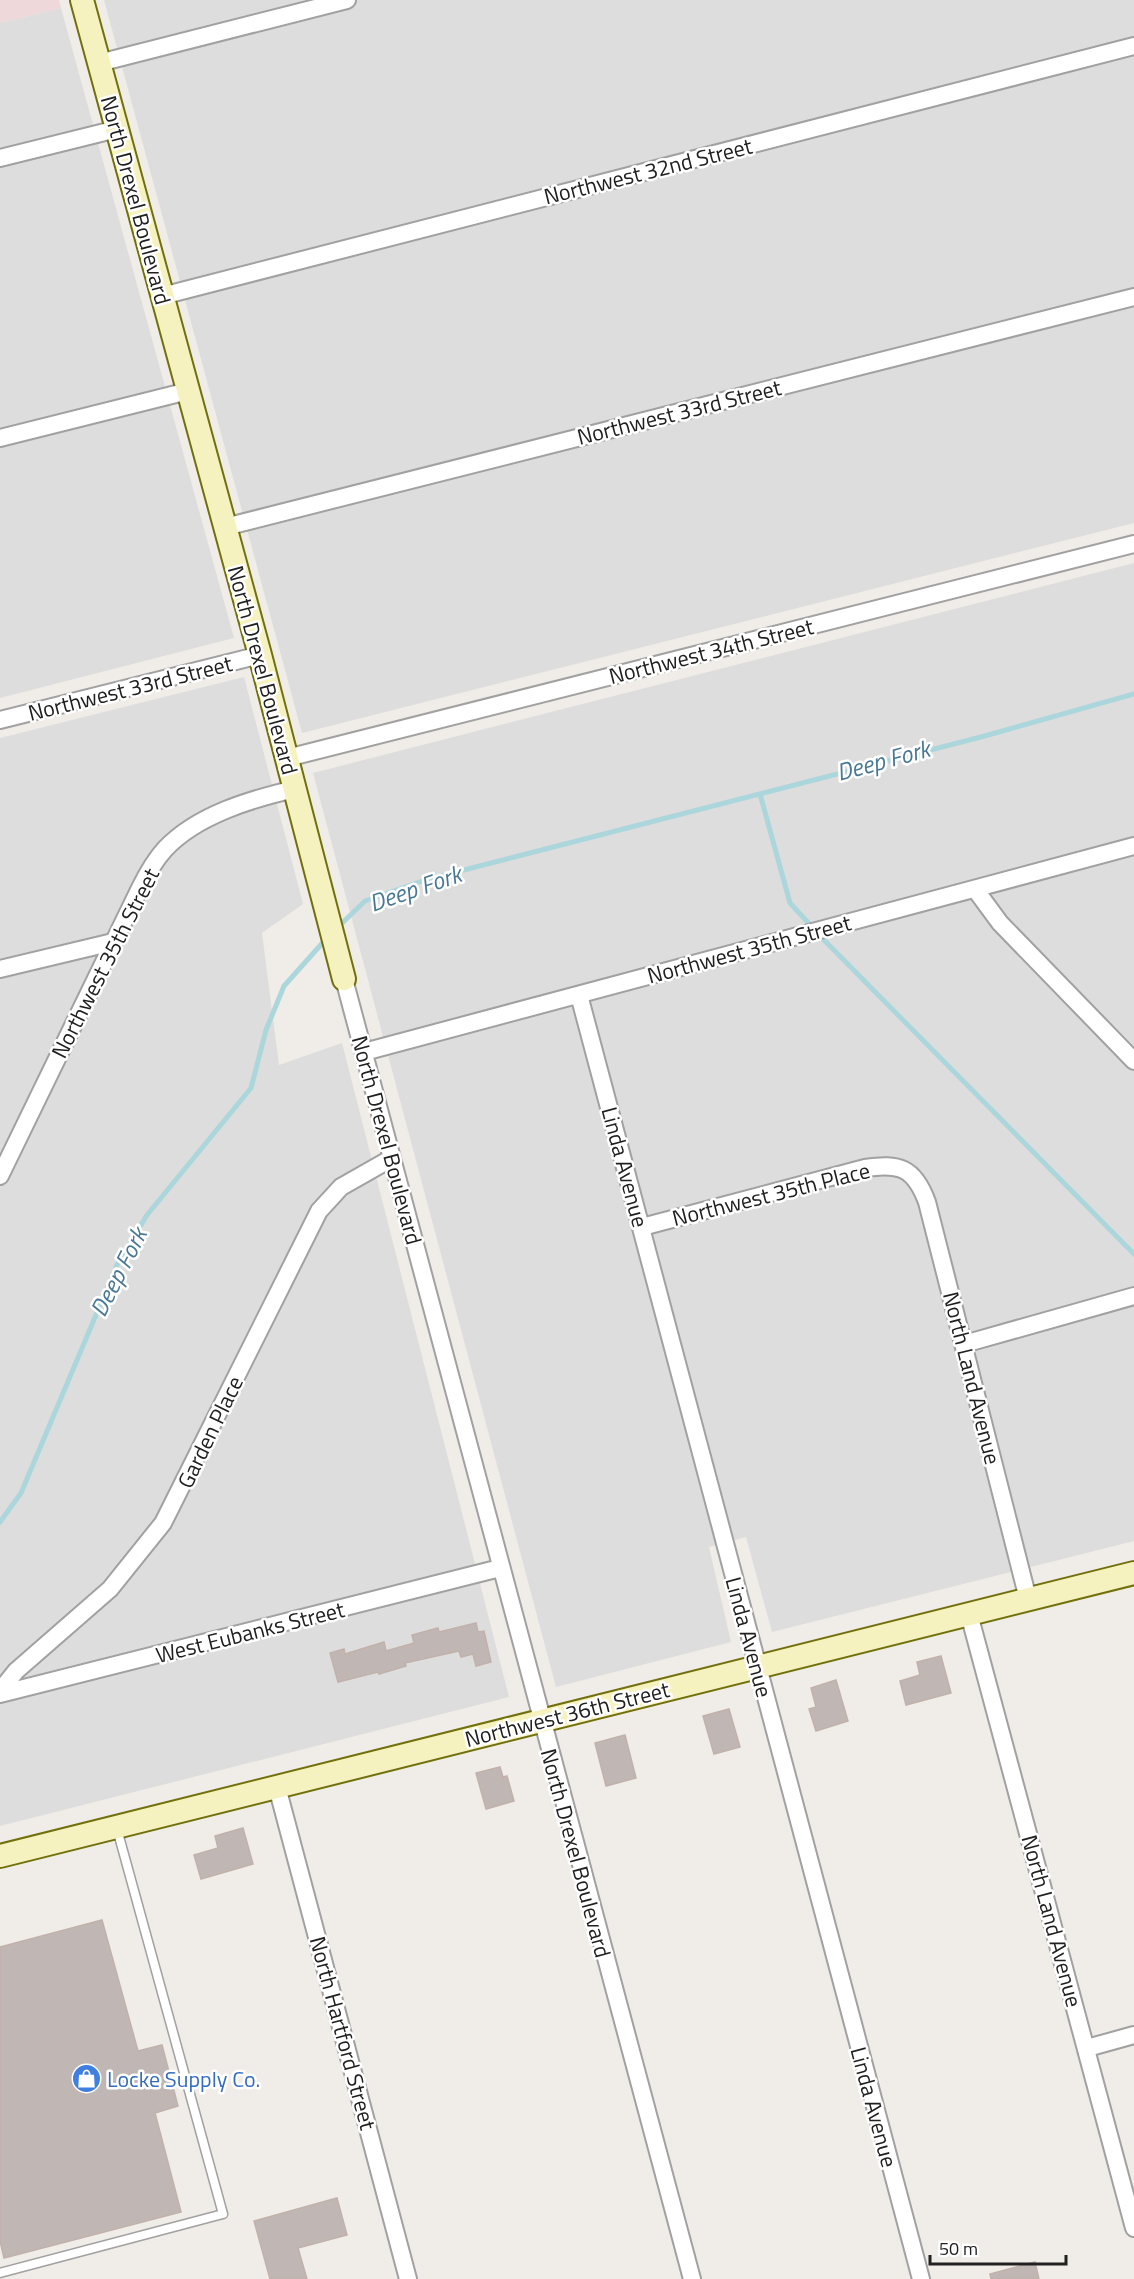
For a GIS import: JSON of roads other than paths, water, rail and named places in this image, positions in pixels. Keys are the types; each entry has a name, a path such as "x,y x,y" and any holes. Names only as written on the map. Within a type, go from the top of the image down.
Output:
{"main road":[{"name":"North Drexel Boulevard","path":"82,0 260,655 344,979"},
{"name":"Northwest 36th Street","path":"0,1856 1134,1573"}],"street":[{"path":"99,63 347,0"},
{"name":"Northwest 32nd Street","path":"162,296 1134,46"},
{"path":"0,158 117,129"},
{"name":"Northwest 33rd Street","path":"225,527 1134,297"},
{"path":"0,438 188,391"},
{"name":"Northwest 34th Street","path":"287,758 1134,544"},
{"name":"Northwest 33rd Street","path":"0,720 260,655"},
{"name":"Northwest 35th Street","path":"0,1176 151,868 177,838 193,826 219,814 295,789"},
{"name":"Northwest 35th Street","path":"364,1052 1134,846"},
{"path":"975,889 1000,924 1134,1061"},
{"path":"0,969 114,942"},
{"name":"North Drexel Boulevard","path":"344,979 692,2279"},
{"name":"Linda Avenue","path":"579,994 921,2279"},
{"name":"Garden Place","path":"0,1692 16,1671 110,1589 150,1542 179,1495 319,1211 340,1187 392,1158"},
{"name":"Northwest 35th Place","path":"642,1227 865,1168 891,1165 900,1167"},
{"name":"North Land Avenue","path":"900,1167 916,1179 927,1202 1028,1599"},
{"path":"964,1344 1134,1296"},
{"name":"West Eubanks Street","path":"0,1692 500,1568"},
{"name":"North Land Avenue","path":"969,1614 1134,2228"},
{"name":"North Hartford Street","path":"277,1787 408,2279"},
{"path":"1087,2048 1134,2035"}],"lane":[{"path":"0,2273 223,2214 117,1827"}],"waterway":[{"name":"Deep Fork","path":"337,928 365,901 425,880 981,737 1134,694"},
{"path":"760,794 790,903 813,928"},
{"path":"819,935 1134,1254"},
{"name":"Deep Fork","path":"0,1522 21,1493 117,1265 147,1215 251,1088 266,1030 284,986 326,939"}],"place":[{"name":"Locke Supply Co.","path":"86,2079"}]}
